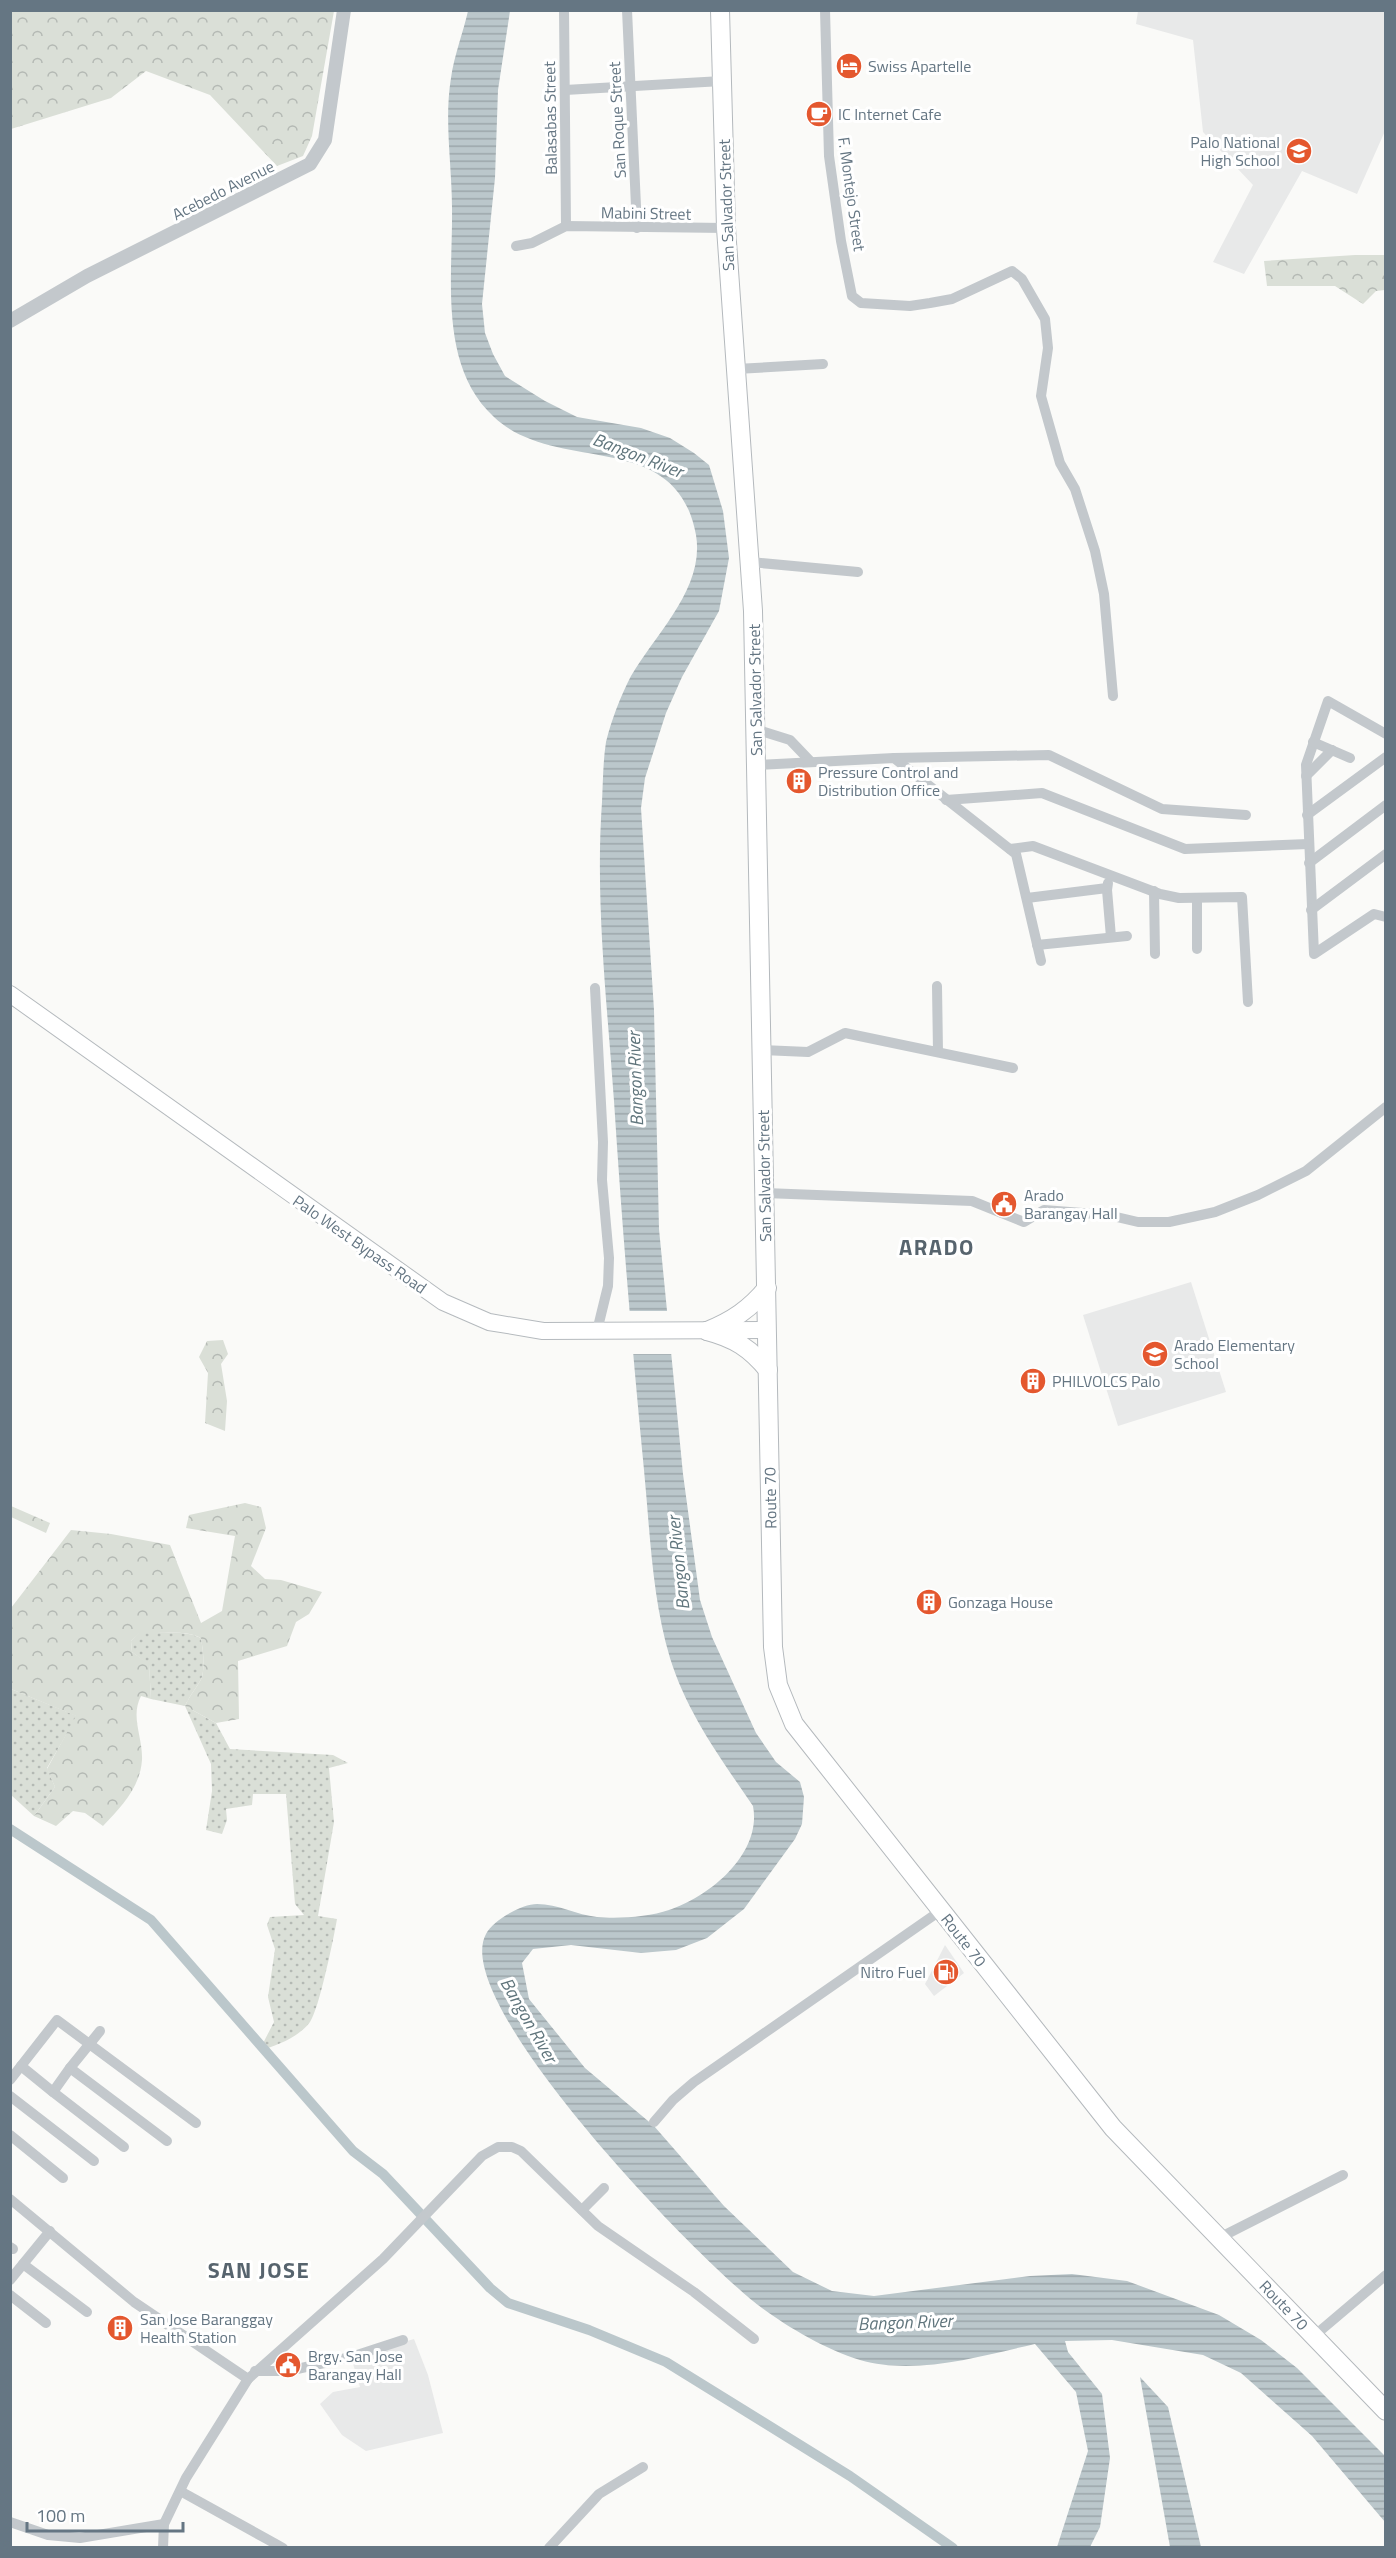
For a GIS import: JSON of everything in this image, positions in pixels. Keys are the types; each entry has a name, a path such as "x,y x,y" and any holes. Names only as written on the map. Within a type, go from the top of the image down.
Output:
{"highway":[{"name":"San Salvador Street","path":"720,10 726,228 750,562 768,1370"},
{"path":"699,1331 729,1322 743,1312 766,1288"},
{"path":"699,1331 731,1337 746,1346 768,1370"},
{"name":"Route 70","path":"768,1370 773,1647 778,1684 794,1724 1113,2128 1386,2410"}],"main road":[{"name":"Palo West Bypass Road","path":"10,994 443,1302 489,1322 543,1331 767,1330"}],"street":[{"name":"Acebedo Avenue","path":"10,321 87,276 310,164 325,140 344,10"},
{"name":"Balasabas Street","path":"564,10 566,226"},
{"name":"San Roque Street","path":"627,10 637,228"},
{"name":"F. Montejo Street","path":"825,10 829,156 852,296 861,303 910,306 952,298 1012,271 1022,279 1045,319 1048,348 1041,396 1060,463 1075,489 1095,551 1104,594 1113,696"},
{"path":"565,90 722,81"},
{"path":"516,246 532,243 566,226"},
{"name":"Mabini Street","path":"566,226 726,228"},
{"path":"736,369 823,364"},
{"path":"750,562 858,572"},
{"path":"1386,734 1328,701 1313,742 1306,765 1306,776 1314,954 1374,914 1386,917"},
{"path":"755,729 790,741 811,762"},
{"path":"1313,742 1350,758"},
{"path":"1306,776 1332,750"},
{"path":"756,765 894,758 1049,755 1162,810 1246,815"},
{"path":"1307,815 1386,757"},
{"path":"894,758 1016,854 1041,961"},
{"path":"946,800 1042,793 1185,849 1308,844"},
{"path":"1309,863 1386,805"},
{"path":"1010,849 1034,846 1154,891 1179,898 1242,897 1248,1002"},
{"path":"1311,910 1386,854"},
{"path":"1111,873 1107,888 1112,938"},
{"path":"1027,898 1107,888"},
{"path":"1154,891 1155,954"},
{"path":"1197,898 1197,948"},
{"path":"1037,945 1127,936"},
{"path":"937,986 938,1052"},
{"path":"595,988 603,1142 603,1190 609,1258 608,1286 601,1331"},
{"path":"762,1050 808,1052 845,1033 1013,1068"},
{"path":"765,1193 972,1200 1024,1222 1044,1210 1108,1215 1138,1222 1169,1222 1215,1212 1258,1195 1306,1171 1386,1107"},
{"path":"654,2122 673,2100 694,2082 940,1911"},
{"path":"10,2080 57,2020 196,2123"},
{"path":"53,2092 100,2031"},
{"path":"21,2066 124,2147"},
{"path":"70,2068 167,2141"},
{"path":"10,2097 94,2161"},
{"path":"10,2135 63,2178"},
{"path":"163,2547 164,2524 194,2464 251,2375 384,2259 482,2156 503,2146 521,2151 534,2161 582,2210 627,2248 694,2292 754,2339"},
{"path":"1219,2238 1343,2175"},
{"path":"582,2210 604,2188"},
{"path":"10,2199 134,2302 251,2375 284,2371"},
{"path":"10,2280 50,2231"},
{"path":"22,2264 87,2312"},
{"path":"1314,2336 1386,2275"},
{"path":"10,2295 46,2323"},
{"path":"297,2369 351,2357 403,2340"},
{"path":"549,2547 599,2494 643,2467"},
{"path":"182,2492 283,2547"},
{"path":"10,2522 48,2535 80,2538 164,2524"}],"shaded area":[{"name":"Palo National High School","path":"1138,11 1385,11 1385,131 1357,194 1302,171 1244,274 1213,262 1253,185 1203,132 1193,40 1136,24"},
{"name":"Arado Elementary School","path":"1191,1282 1226,1392 1118,1426 1083,1315"},
{"path":"945,1945 964,1973 934,1996 925,1984"},
{"path":"414,2339 428,2375 443,2433 366,2451 342,2435 320,2404 333,2392 360,2387 351,2357"}],"green space":[{"path":"11,10 334,11 312,136 303,156 277,166 210,95 146,71 111,98 11,129"},
{"path":"1385,255 1385,290 1376,291 1363,304 1335,286 1267,286 1264,261"},
{"path":"223,1340 228,1354 221,1364 227,1401 225,1431 205,1423 208,1373 199,1357 207,1341"},
{"path":"245,1503 261,1507 266,1528 251,1566 265,1579 281,1580 322,1592 309,1614 296,1622 287,1646 238,1661 239,1719 216,1723 185,1706 202,1677 204,1663 201,1638 179,1633 142,1631 131,1641 132,1652 149,1664 151,1699 141,1696 138,1704 137,1719 142,1760 134,1788 103,1826 85,1813 73,1811 56,1826 34,1816 55,1787 47,1769 76,1716 11,1689 11,1608 71,1530 111,1534 170,1545 201,1623 222,1611 235,1536 186,1528 189,1515"},
{"path":"11,1506 50,1523 46,1533 11,1517"},
{"path":"142,1630 187,1634 201,1638 204,1663 202,1677 185,1706 151,1699 149,1665 132,1652 131,1641"},
{"path":"11,1689 77,1716 47,1768 55,1787 34,1816 11,1795"},
{"path":"185,1706 216,1723 230,1749 333,1755 348,1763 329,1768 334,1822 318,1916 337,1919 318,2003 314,2015 305,2028 293,2037 259,2051 274,2022 268,1997 275,1949 267,1925 270,1917 304,1915 295,1904 286,1794 253,1794 252,1805 226,1809 227,1820 222,1834 206,1830 212,1791 211,1764"}],"water":[{"name":"Bangon River","path":"468,11 510,11 498,90 495,178 482,304 485,333 493,354 505,376 545,401 577,417 641,428 670,438 694,453 709,465 723,511 729,558 719,611 682,677 666,713 645,778 641,808 654,1010 659,1229 683,1474 700,1600 712,1637 756,1733 776,1762 800,1782 804,1797 802,1824 795,1839 744,1909 707,1938 676,1950 641,1953 571,1945 533,1949 522,1963 529,1999 585,2068 654,2126 724,2206 793,2272 832,2291 874,2296 1030,2276 1072,2274 1127,2281 1219,2315 1261,2340 1297,2368 1385,2456 1385,2522 1312,2436 1241,2373 1203,2355 1112,2340 1065,2341 1068,2352 1102,2394 1110,2458 1100,2527 1090,2547 1057,2547 1088,2451 1076,2392 1035,2344 948,2363 903,2366 881,2364 860,2360 835,2350 796,2331 773,2316 732,2283 689,2242 588,2131 541,2072 505,2016 485,1968 486,1934 501,1918 524,1907 545,1904 590,1916 614,1918 652,1914 685,1903 716,1883 730,1870 750,1840 754,1823 753,1806 706,1735 686,1698 670,1658 659,1612 650,1541 631,1332 601,914 600,839 606,742 631,676 686,592 697,555 696,535 684,501 665,479 640,465 549,445 520,435 494,417 476,396 464,372 456,346 452,319 452,208 448,110 452,70"},
{"path":"1140,2377 1168,2407 1201,2547 1170,2547"}],"pier":[{"path":"625,1311 670,1311 674,1354 630,1354"}],"waterway":[{"path":"10,1829 151,1920 353,2151 383,2174 490,2288 508,2303 589,2330 666,2362 850,2476 953,2548"}],"place":[{"name":"Swiss Apartelle","path":"849,66"},
{"name":"IC Internet Cafe","path":"819,114"},
{"name":"Palo National High School","path":"1299,151"},
{"name":"Pressure Control and Distribution Office","path":"799,781"},
{"name":"Arado Barangay Hall","path":"1004,1204"},
{"name":"Arado Elementary School","path":"1155,1354"},
{"name":"PHILVOLCS Palo","path":"1033,1381"},
{"name":"Gonzaga House","path":"929,1602"},
{"name":"Nitro Fuel","path":"946,1972"},
{"name":"San Jose Baranggay Health Station","path":"120,2328"},
{"name":"Brgy. San Jose Barangay Hall","path":"288,2365"}],"district":[{"name":"ARADO","path":"937,1247"},
{"name":"SAN JOSE","path":"259,2270"}]}
